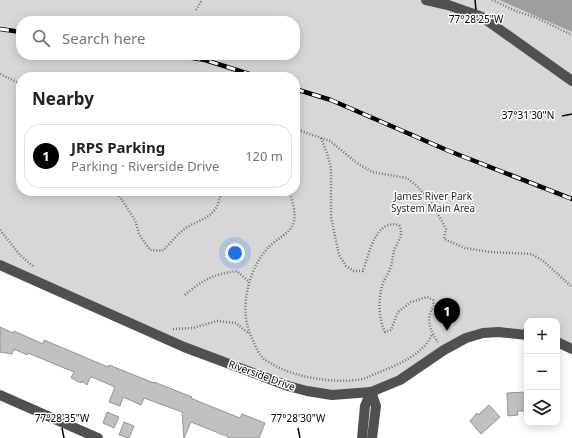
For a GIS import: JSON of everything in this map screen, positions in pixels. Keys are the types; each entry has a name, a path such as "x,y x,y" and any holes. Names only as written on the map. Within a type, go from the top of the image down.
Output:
{"street":[{"path":"426,0 448,5 482,17 572,81"},
{"name":"Riverside Drive","path":"0,265 184,347 288,386 307,391 332,394 371,392 400,380 444,350 466,338 483,333 498,332 524,335"},
{"path":"560,343 572,349"},
{"path":"362,438 365,406 371,392"},
{"path":"371,392 376,406 372,438"},
{"path":"0,395 98,438"}],"path":[{"path":"196,10 202,0"},
{"path":"492,0 516,12 536,18 572,35"},
{"path":"0,74 16,82"},
{"path":"300,131 330,141 357,163 372,172 407,178 417,186 432,203 446,229 444,239 465,248 490,252 531,254 542,260 572,287"},
{"path":"290,196 294,211 294,221 288,232 271,244 259,259 249,282 246,297 246,320 250,334 262,357 274,365 294,374 312,379 347,380 364,379 393,367 413,356 429,341 432,333 428,318 429,312 434,306 433,300 427,298 411,302 398,312 390,330 386,332 382,324 380,304 383,284 390,268 395,248 400,241 401,229 399,225 387,225 378,233 363,271 354,272 346,266 339,255 331,217 331,168 321,138"},
{"path":"119,196 135,220 139,234 150,250 162,251 182,231 210,216 220,200 220,196"},
{"path":"0,230 20,255 37,270"},
{"path":"185,295 204,280 224,273 237,271 249,282"},
{"path":"168,330 193,328 217,321 236,323 250,334"}],"green space":[{"name":"James River Park System Main Area","path":"0,0 499,0 572,32 572,349 560,343 560,318 524,318 524,335 483,333 371,392 332,395 288,386 0,265"}],"shaded area":[{"path":"499,0 572,0 572,32"}],"building":[{"path":"0,327 13,333 14,331 43,344 44,340 108,367 109,365 192,397 191,398 240,418 242,414 265,423 259,438 231,438 191,422 184,438 182,412 144,398 141,405 123,397 120,406 109,402 115,387 92,377 87,385 82,381 81,383 71,378 74,372 28,353 27,355 14,349 12,354 0,352"},
{"path":"524,392 524,411 517,411 518,415 508,416 507,393"},
{"path":"489,405 500,417 481,434 470,421 477,413 478,415"},
{"path":"107,412 119,417 114,428 103,423"},
{"path":"124,422 134,426 129,438 119,435"}],"railway":[{"path":"0,29 16,31"},
{"path":"205,60 243,72"},
{"path":"300,91 331,100 449,151 572,199"}],"place":[{"name":"JRPS Parking","path":"447,331"}]}
